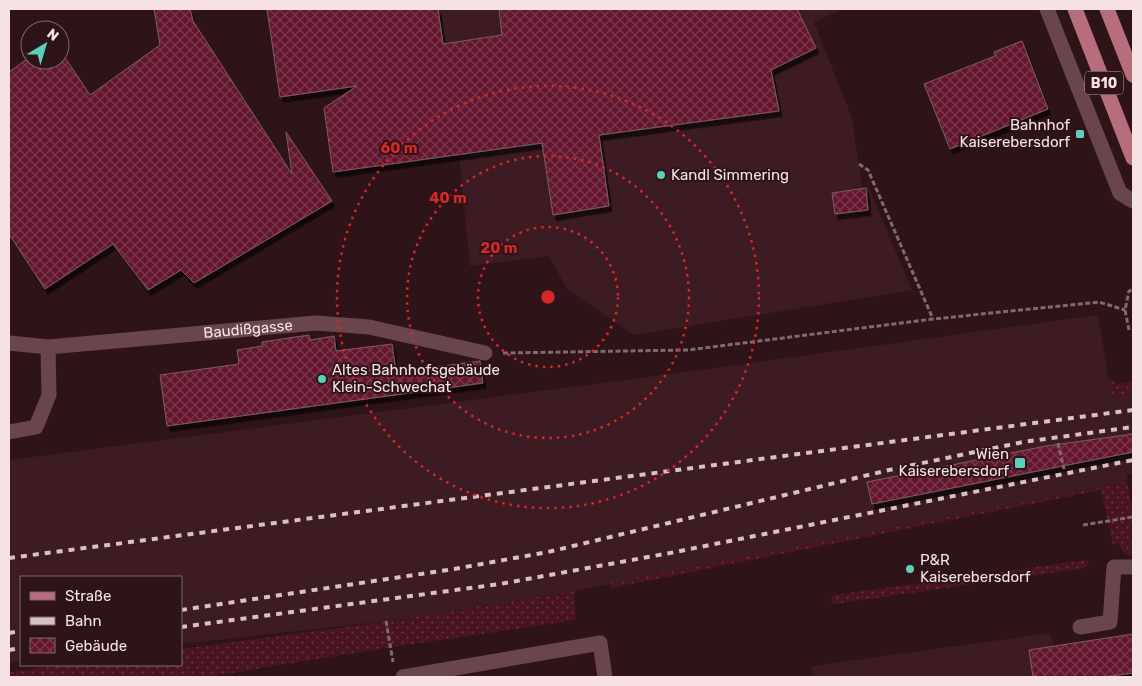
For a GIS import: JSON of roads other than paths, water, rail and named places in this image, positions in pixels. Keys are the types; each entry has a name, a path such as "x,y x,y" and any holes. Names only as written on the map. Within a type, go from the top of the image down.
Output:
{"main road":[{"name":"B10","path":"1075,9 1133,158"},
{"name":"B10","path":"1107,9 1133,75"}],"street":[{"path":"1047,9 1120,193 1133,201"},
{"name":"Baudißgasse","path":"9,343 48,347 316,323 369,327 485,353"},
{"path":"9,432 36,427 49,395 48,347"},
{"path":"1080,627 1110,622 1114,567 1133,567"},
{"path":"402,677 600,643 606,677"}],"railway":[{"path":"9,558 1133,410"},
{"path":"182,610 454,569 548,552 889,470 1023,442 1133,427"},
{"path":"182,627 500,584 670,553 1133,460"},
{"path":"9,633 20,631"},
{"path":"9,650 20,648"}],"place":[{"name":"Bahnhof Kaiserebersdorf","path":"1080,134"},
{"name":"Kandl Simmering","path":"661,175"},
{"name":"Altes Bahnhofsgebäude Klein-Schwechat","path":"322,379"},
{"name":"Wien Kaiserebersdorf","path":"1020,463"},
{"name":"P&R Kaiserebersdorf","path":"910,569"}]}
